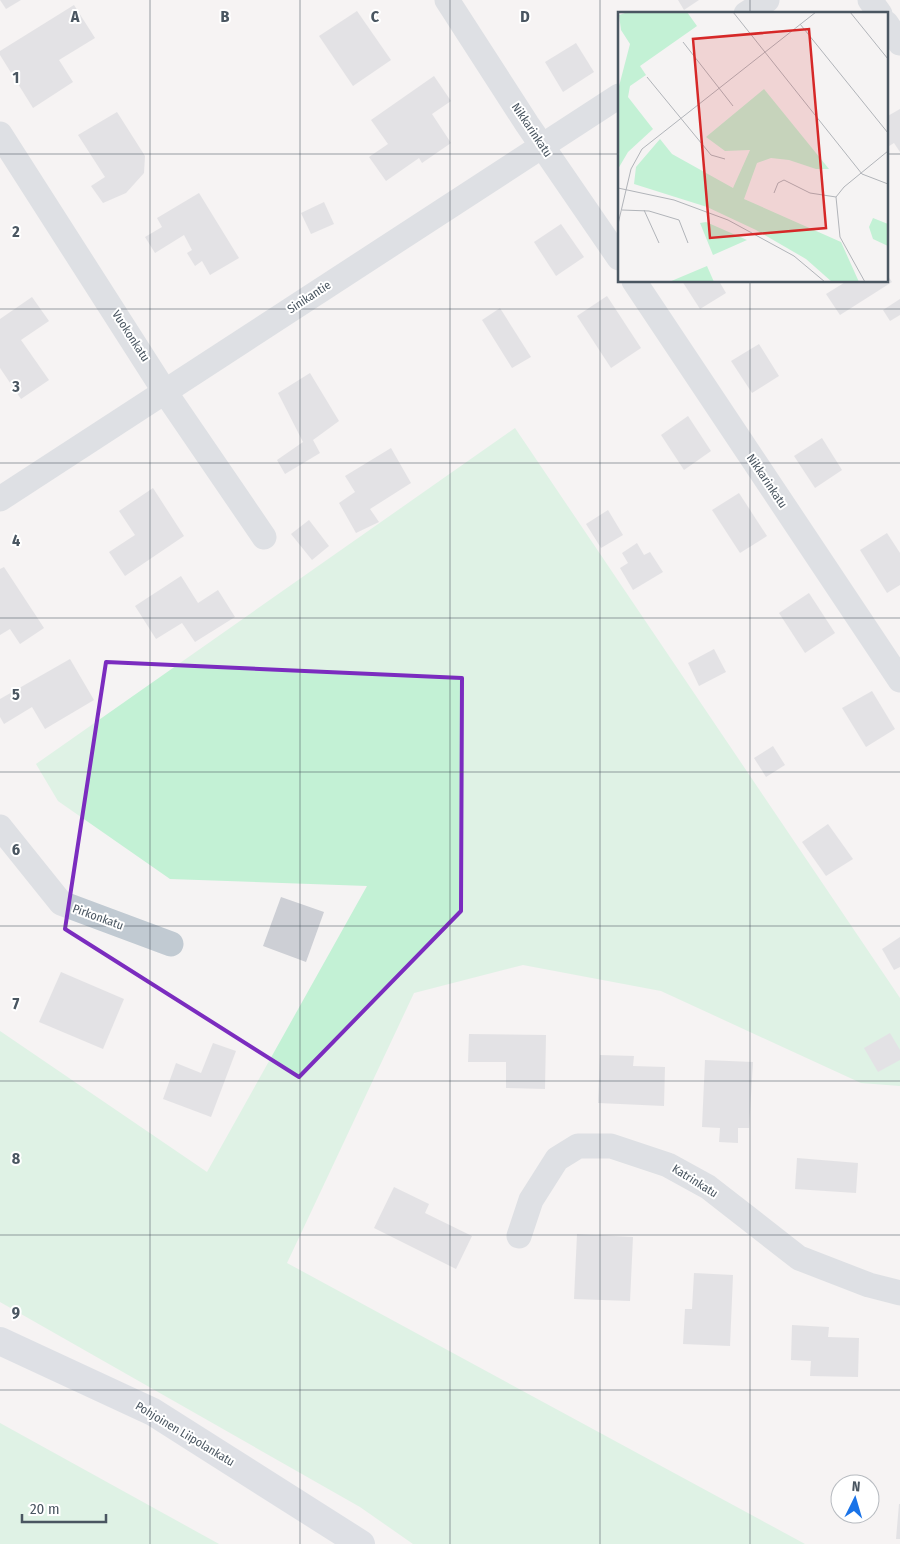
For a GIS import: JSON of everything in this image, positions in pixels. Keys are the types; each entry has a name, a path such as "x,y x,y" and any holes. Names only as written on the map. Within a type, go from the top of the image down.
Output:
{"street":[{"name":"Nikkarinkatu","path":"447,0 618,257"},
{"path":"749,12 767,0"},
{"path":"870,0 879,12"},
{"path":"888,26 900,43"},
{"name":"Sinikantie","path":"0,499 618,97"},
{"name":"Vuokonkatu","path":"0,134 165,392 264,537"},
{"name":"Nikkarinkatu","path":"635,282 900,680"},
{"name":"Pirkonkatu","path":"0,827 61,903 171,944"},
{"name":"Katrinkatu","path":"519,1236 531,1200 557,1159 578,1146 611,1146 668,1165 708,1187 799,1258 869,1285 900,1293"},
{"name":"Pohjoinen Liipolankatu","path":"0,1341 153,1412 361,1544"}],"highlighted area":[{"path":"106,662 462,678 461,911 299,1077 65,929"}],"green space":[{"path":"515,428 900,998 900,1086 861,1083 661,991 523,965 414,993 287,1263 805,1544 413,1544 360,1507 0,1302 0,1031 207,1172 367,886 170,879 58,801 36,764"},
{"path":"0,1423 219,1544 0,1544"}],"building":[{"path":"0,0 21,0 6,9"},
{"path":"678,0 699,0 684,10"},
{"path":"74,5 95,38 59,60 73,82 33,108 0,55 0,51"},
{"path":"357,11 391,60 353,86 319,36"},
{"path":"576,43 594,72 563,92 545,62"},
{"path":"434,76 451,101 432,114 451,143 422,163 419,158 386,181 369,157 388,144 371,120"},
{"path":"900,109 900,152 894,143 888,147 888,116"},
{"path":"117,112 145,156 144,173 126,193 103,203 91,186 105,177 78,135"},
{"path":"199,193 239,258 210,275 202,261 195,266 187,253 192,250 184,235 155,253 145,237 162,227 157,218"},
{"path":"324,202 334,224 311,234 301,213"},
{"path":"561,224 584,257 556,276 534,242"},
{"path":"888,276 892,282 840,315 826,294 845,282 888,282"},
{"path":"683,282 720,282 726,293 700,309"},
{"path":"607,296 641,348 611,368 577,316"},
{"path":"32,297 49,321 21,340 49,380 21,399 0,368 0,319"},
{"path":"900,299 900,315 890,321 883,310"},
{"path":"500,308 531,357 512,368 482,320"},
{"path":"759,344 779,376 752,393 731,361"},
{"path":"310,373 339,421 313,440 320,453 285,474 277,460 303,442 278,393"},
{"path":"688,416 711,451 684,470 661,435"},
{"path":"822,438 842,470 815,488 794,456"},
{"path":"391,448 411,483 370,509 379,522 356,533 339,503 355,492 345,476"},
{"path":"153,488 184,536 125,576 109,552 135,535 119,511"},
{"path":"739,493 767,536 740,553 712,510"},
{"path":"608,510 623,535 601,548 586,524"},
{"path":"309,520 329,546 312,560 291,534"},
{"path":"887,533 900,553 900,585 887,593 860,550"},
{"path":"637,543 644,555 650,552 663,572 633,590 620,568 628,563 622,553"},
{"path":"4,567 44,628 20,644 10,629 0,635 0,569"},
{"path":"181,576 198,603 218,590 235,617 195,642 182,623 156,639 135,606"},
{"path":"809,593 835,633 805,653 779,613"},
{"path":"714,649 726,672 699,686 688,663"},
{"path":"70,659 94,700 45,729 32,707 4,724 0,717 0,699"},
{"path":"872,691 895,729 866,747 842,708"},
{"path":"773,746 785,765 766,777 754,758"},
{"path":"828,824 853,859 826,876 802,842"},
{"path":"281,897 324,912 306,962 263,946"},
{"path":"900,937 900,967 894,970 882,949"},
{"path":"61,972 124,999 103,1049 39,1022"},
{"path":"890,1033 900,1050 900,1060 878,1072 864,1048"},
{"path":"469,1034 546,1035 545,1089 506,1088 506,1062 468,1062"},
{"path":"213,1043 236,1051 211,1117 163,1099 176,1063 201,1073"},
{"path":"600,1055 634,1056 633,1066 665,1067 664,1106 598,1103"},
{"path":"705,1060 753,1062 749,1128 738,1128 738,1143 719,1142 720,1128 702,1127"},
{"path":"797,1158 858,1163 856,1193 795,1189"},
{"path":"394,1187 429,1204 425,1213 472,1236 456,1269 374,1228"},
{"path":"577,1234 633,1237 630,1301 574,1299"},
{"path":"694,1273 733,1275 730,1346 683,1344 685,1309 692,1309"},
{"path":"792,1325 829,1327 828,1337 859,1338 858,1377 810,1376 811,1361 791,1360"},
{"path":"899,1504 900,1539 896,1539"}]}
